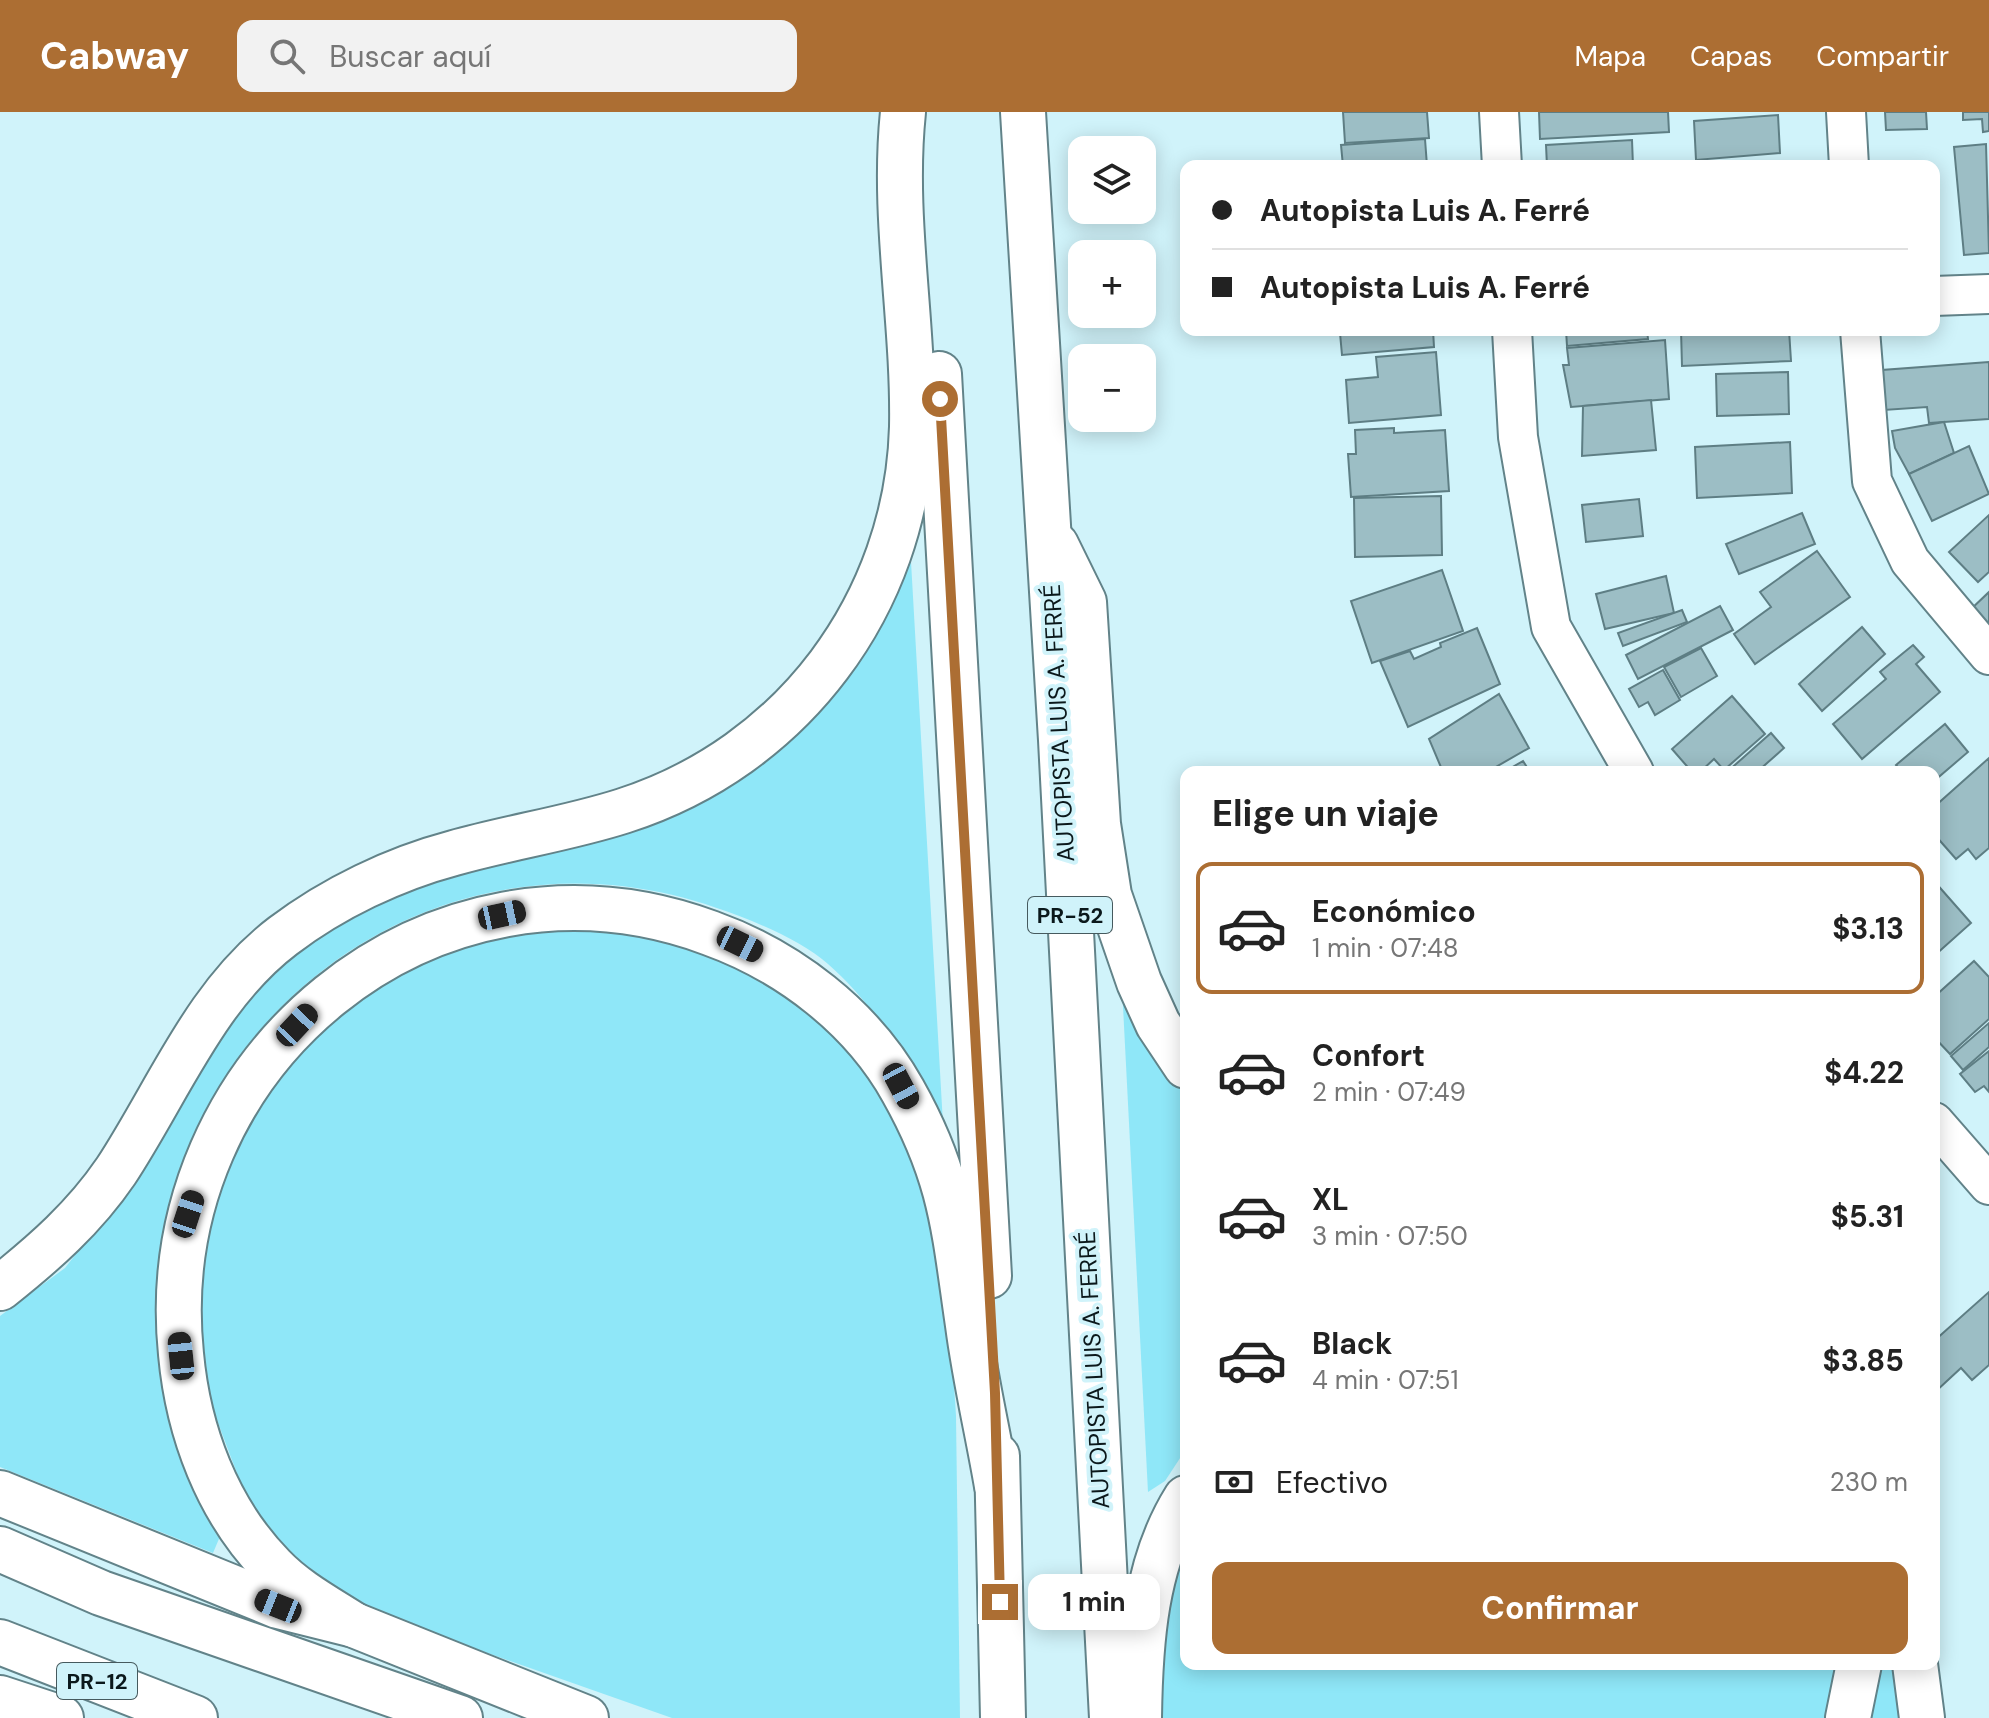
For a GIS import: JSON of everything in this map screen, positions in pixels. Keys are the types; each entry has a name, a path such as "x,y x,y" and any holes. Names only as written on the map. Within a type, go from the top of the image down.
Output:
{"highway":[{"path":"0,1288 68,1232 89,1207 117,1169 212,1014 253,963 283,937 328,907 415,865 593,820 679,788 754,742 785,717 844,649 879,583 902,510 909,467 912,386 899,153 903,112"},
{"path":"925,112 997,1486 1003,1718"},
{"name":"AUTOPISTA LUIS A. FERRÉ","path":"1023,112 1112,1718"},
{"path":"1047,526 1084,602 1098,824 1109,895 1139,982 1158,1024 1180,1057"},
{"path":"354,1625 302,1592 275,1569 240,1525 205,1461 186,1397 178,1331 179,1276 188,1214 206,1161 233,1110 278,1045 315,1005 390,953 482,919 523,910 571,907 616,909 695,927 772,959 842,1015 872,1046 901,1086 924,1130 949,1194 997,1486"},
{"path":"0,1493 278,1606 354,1625 586,1718"},
{"path":"1139,1718 1142,1634 1151,1588 1163,1547 1180,1511"},
{"path":"0,1549 101,1593 460,1718"},
{"name":"PR-12","path":"0,1642 195,1718"},
{"path":"1848,1718 1858,1670"},
{"path":"1916,1670 1922,1718"},
{"path":"0,1698 61,1718"}],"street":[{"path":"1499,112 1502,160"},
{"path":"1846,112 1849,160"},
{"path":"1940,296 1989,294"},
{"path":"1512,336 1518,437 1551,627 1631,766"},
{"path":"1860,336 1872,481 1910,561 1989,655"},
{"path":"1940,1128 1986,1176"}],"shaded area":[{"path":"910,544 943,1124 893,1039 863,1000 828,964 775,931 673,895 594,884 517,888 444,905 376,936 314,978 260,1031 215,1093 181,1165 173,1192 160,1292 161,1365 167,1393 224,1527 213,1553 0,1467 0,1316 65,1268 118,1200 232,1013 279,965 326,927 395,887 619,834 691,809 761,762"},
{"path":"545,923 668,938 759,974 844,1041 911,1133 946,1261 956,1416 960,1718 672,1718 368,1611 315,1581 263,1521 241,1484 206,1391 197,1336 201,1220 275,1070 390,970"},
{"path":"1122,987 1180,1079 1180,1458 1165,1481 1148,1492"},
{"path":"1180,1561 1180,1670 1836,1670 1828,1718 1158,1718 1159,1625"},
{"path":"1876,1670 1899,1670 1903,1718 1867,1718"}],"building":[{"path":"1343,112 1427,112 1429,138 1345,143"},
{"path":"1539,112 1668,112 1669,132 1540,139"},
{"path":"1885,112 1926,112 1927,129 1886,130"},
{"path":"1963,112 1989,112 1989,131 1983,132 1982,119 1963,120"},
{"path":"1778,115 1780,153 1696,160 1694,121"},
{"path":"1425,139 1427,160 1342,160 1341,145"},
{"path":"1632,140 1633,160 1547,160 1546,145"},
{"path":"1986,144 1989,253 1964,255 1954,147"},
{"path":"1340,336 1433,336 1434,347 1342,355"},
{"path":"1566,336 1648,336 1648,339 1567,346"},
{"path":"1681,336 1789,336 1791,361 1682,366"},
{"path":"1665,340 1669,399 1571,407 1563,365 1569,365 1567,348"},
{"path":"1436,352 1441,415 1349,423 1346,380 1378,377 1376,357"},
{"path":"1989,362 1989,419 1929,423 1927,407 1884,410 1882,370"},
{"path":"1788,372 1789,414 1717,416 1716,374"},
{"path":"1651,400 1656,450 1582,456 1583,406"},
{"path":"1944,422 1954,453 1909,474 1895,448 1892,431"},
{"path":"1394,428 1394,433 1445,430 1449,491 1351,497 1348,454 1356,454 1355,430"},
{"path":"1790,442 1792,493 1697,498 1695,447"},
{"path":"1969,446 1989,494 1932,521 1909,474"},
{"path":"1441,496 1442,555 1355,557 1354,498"},
{"path":"1639,499 1643,536 1586,542 1582,505"},
{"path":"1802,513 1815,544 1739,574 1726,544"},
{"path":"1989,515 1989,572 1978,582 1949,552"},
{"path":"1817,551 1850,597 1755,664 1734,634 1771,607 1760,592"},
{"path":"1442,570 1463,631 1372,663 1351,601"},
{"path":"1666,576 1674,613 1605,629 1596,594"},
{"path":"1989,592 1989,630 1970,610"},
{"path":"1720,606 1733,630 1638,679 1626,655"},
{"path":"1682,610 1687,622 1623,646 1618,633"},
{"path":"1862,627 1885,654 1822,711 1799,684"},
{"path":"1477,628 1500,684 1408,727 1380,661 1410,651 1414,659 1441,647 1440,643"},
{"path":"1913,645 1924,657 1916,664 1940,692 1862,759 1833,724 1886,679 1880,672"},
{"path":"1701,648 1717,676 1681,697 1664,667"},
{"path":"1663,670 1680,700 1655,715 1648,702 1639,707 1629,689"},
{"path":"1499,694 1529,748 1498,766 1440,766 1429,739"},
{"path":"1732,696 1765,734 1729,766 1720,766 1714,759 1706,766 1687,766 1672,749"},
{"path":"1945,724 1968,752 1940,776 1940,766 1896,765"},
{"path":"1771,733 1784,748 1764,766 1734,766"},
{"path":"1989,758 1989,848 1976,859 1968,849 1956,859 1940,841 1940,802"},
{"path":"1940,888 1971,923 1940,951"},
{"path":"1974,961 1989,977 1989,1019 1950,1054 1940,1043 1940,992"},
{"path":"1989,1023 1989,1047 1963,1070 1951,1056"},
{"path":"1989,1051 1989,1092 1984,1086 1975,1092 1960,1074"},
{"path":"1989,1292 1989,1365 1972,1380 1961,1368 1940,1387 1940,1336"}],"route":[{"path":"940,399 995,1393 1000,1602"}]}
